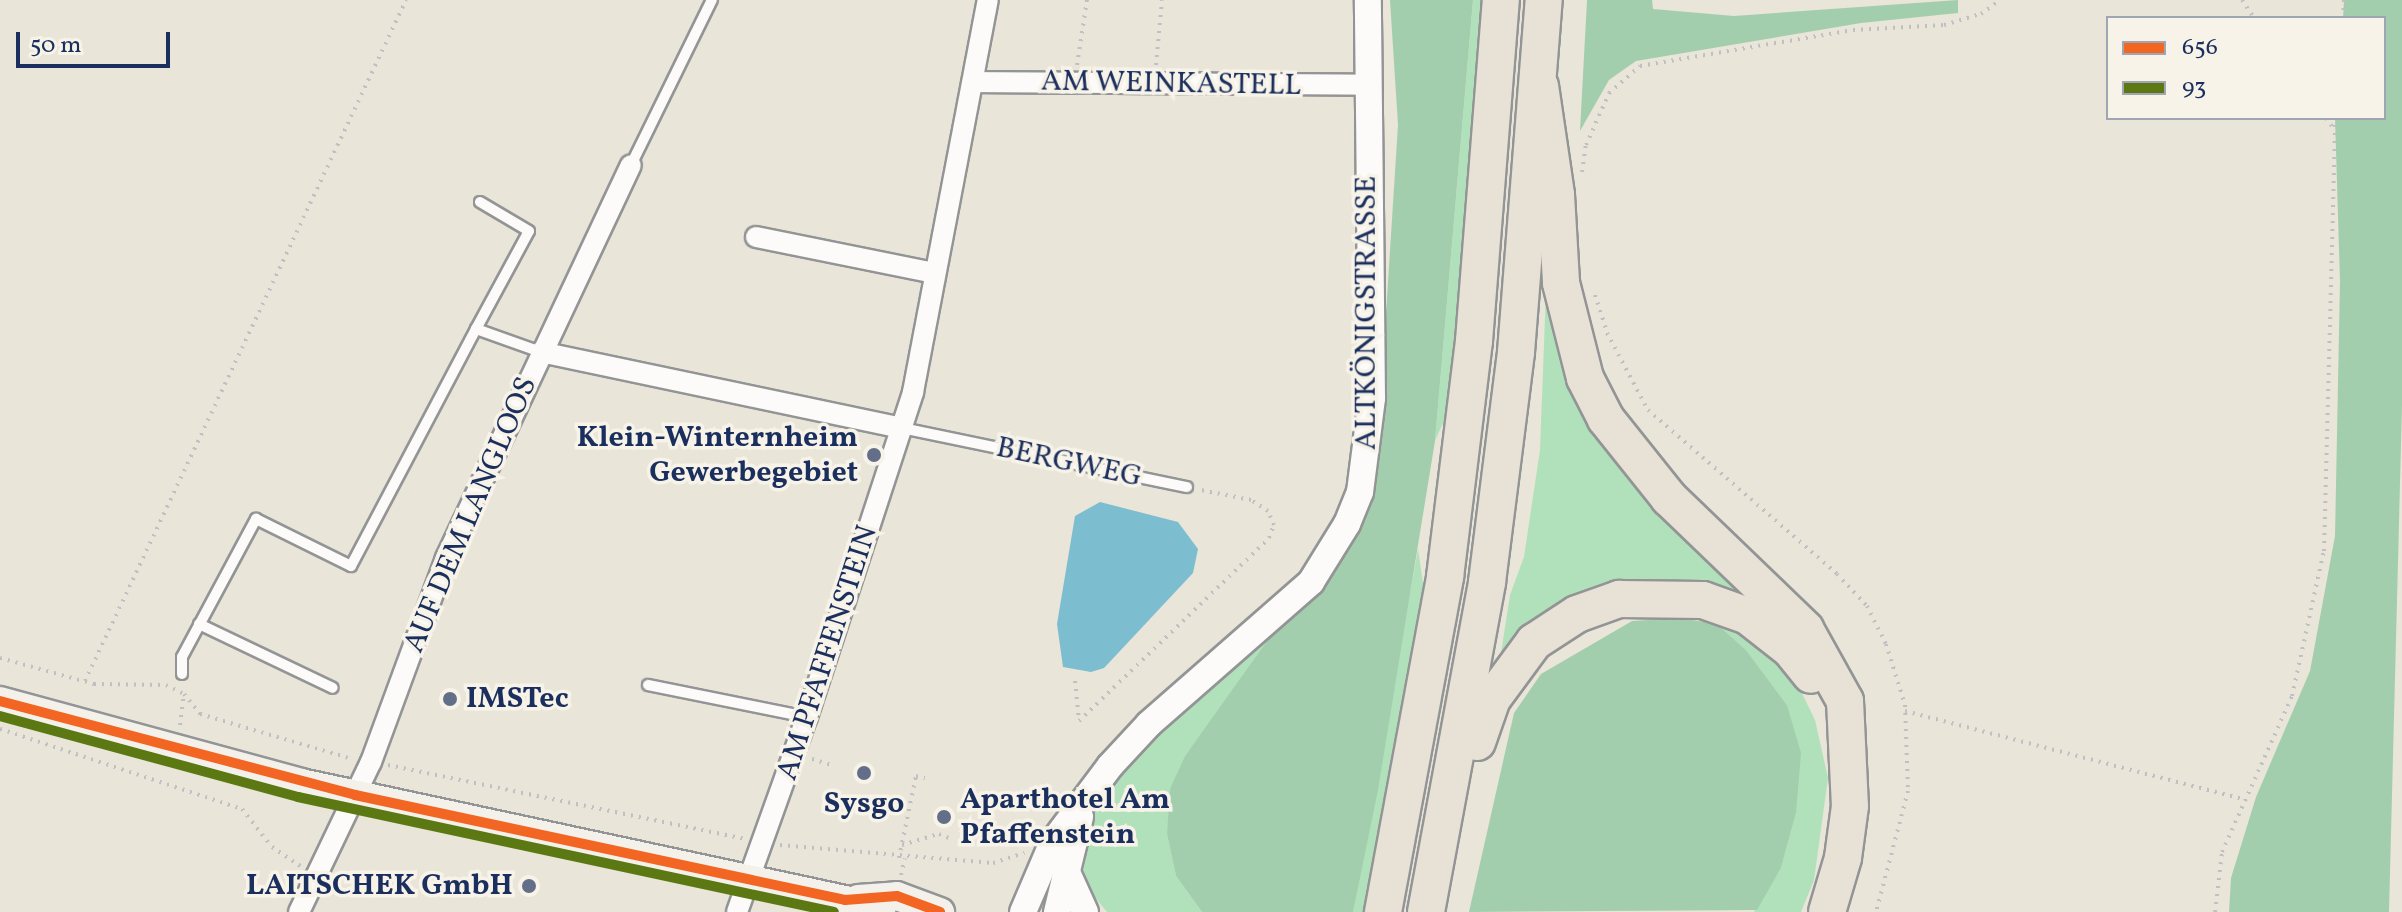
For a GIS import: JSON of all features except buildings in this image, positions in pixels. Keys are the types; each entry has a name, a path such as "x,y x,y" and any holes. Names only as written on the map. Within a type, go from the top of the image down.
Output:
{"highway":[{"path":"1383,912 1445,577 1474,341 1501,0"},
{"path":"1426,912 1442,846 1487,582 1516,352 1540,86 1544,0"},
{"path":"1540,86 1556,195 1561,283 1585,378 1606,419 1669,498 1805,629 1839,682 1846,725 1850,806 1843,858 1827,912"},
{"path":"1442,846 1492,699 1511,667 1553,627 1597,605 1675,597 1703,600 1748,616 1790,649 1846,725"}],"main road":[{"path":"0,701 174,750 355,795 845,900 881,912"},
{"path":"845,900 897,896 940,912"}],"street":[{"path":"756,237 934,273 988,0"},
{"name":"ALTKÖNIGSTRASSE","path":"1023,912 1053,842 1139,733 1291,603 1329,557 1347,524 1365,471 1371,429 1368,0"},
{"name":"AM WEINKASTELL","path":"974,82 1368,85"},
{"name":"AUF DEM LANGLOOS","path":"299,912 355,795 446,558 631,165"},
{"name":"AM PFAFFENSTEIN","path":"737,912 807,717 902,428 913,392 934,273"},
{"name":"BERGWEG","path":"541,352 902,428"},
{"name":"ALTKÖNIGSTRASSE","path":"1057,912 1085,803"},
{"path":"1066,870 1085,912"}],"lane":[{"path":"631,165 712,0"},
{"path":"182,674 182,657 256,519 351,566 529,231 480,202"},
{"path":"476,329 541,352"},
{"name":"BERGWEG","path":"902,428 1187,487"},
{"path":"199,624 333,688"},
{"path":"648,685 807,717"}],"path":[{"path":"85,681 406,0"},
{"path":"1074,83 1087,0"},
{"path":"1154,83 1162,0"},
{"path":"1582,177 1586,145 1609,93 1640,66 1853,30 1944,25 1981,14 2000,0"},
{"path":"2327,120 2334,129"},
{"path":"2215,912 2222,852 2292,696 2324,551 2335,120"},
{"path":"1593,289 1607,333 1648,410 1867,606 1886,644 1905,711 1908,791 1876,912"},
{"path":"1075,681 1079,721 1269,538 1274,525 1268,511 1251,500 1187,487"},
{"path":"0,658 85,681 166,685 184,694 200,714 355,760"},
{"path":"174,750 184,694 182,674"},
{"path":"1905,711 2246,800"},
{"path":"0,729 242,809 272,847 317,874"},
{"path":"387,765 752,841"},
{"path":"778,845 902,858 901,845 916,776 925,778"},
{"path":"901,845 939,834 949,838"}],"green space":[{"path":"1390,0 1473,0 1435,441 1378,790 1353,912 1202,912 1176,876 1167,834 1170,789 1185,756 1262,648 1355,533 1375,486 1398,125"},
{"path":"1473,0 1484,0 1452,403 1435,441"},
{"path":"1587,0 1652,0 1653,9 1734,16 1958,0 1958,13 1861,23 1636,61 1609,80 1580,131"},
{"path":"2344,0 2402,0 2402,406 2389,912 2229,912 2231,878 2256,797 2310,671 2335,536 2340,281 2335,120 2386,120 2386,16 2343,16"},
{"path":"1546,291 1581,387 1775,609 1675,585 1499,666 1510,595 1524,557 1540,450"},
{"path":"1418,549 1424,590 1406,711 1366,912 1353,912"},
{"path":"1681,618 1717,624 1746,650 1787,705 1801,753 1796,813 1781,868 1757,910 1469,912 1514,713 1541,674 1632,621"},
{"path":"1287,619 1185,756 1167,834 1176,876 1202,912 1107,912 1093,895 1083,869 1095,807 1157,732"},
{"path":"1717,624 1763,643 1794,677 1815,720 1828,778 1814,880 1801,912 1754,912 1781,868 1796,813 1787,705 1746,650"}],"water":[{"path":"1100,502 1178,522 1198,549 1193,573 1104,668 1091,672 1063,667 1057,624 1075,516"}],"transit line":[{"name":"656","path":"0,701 355,795 845,900 897,896 940,912"},
{"name":"93","path":"0,716 298,797 834,912"}],"place":[{"name":"Klein-Winternheim Gewerbegebiet","path":"874,455"},
{"name":"IMSTec","path":"450,699"},
{"name":"Sysgo","path":"864,773"},
{"name":"Aparthotel Am Pfaffenstein","path":"944,817"},
{"name":"LAITSCHEK GmbH","path":"529,886"}]}
